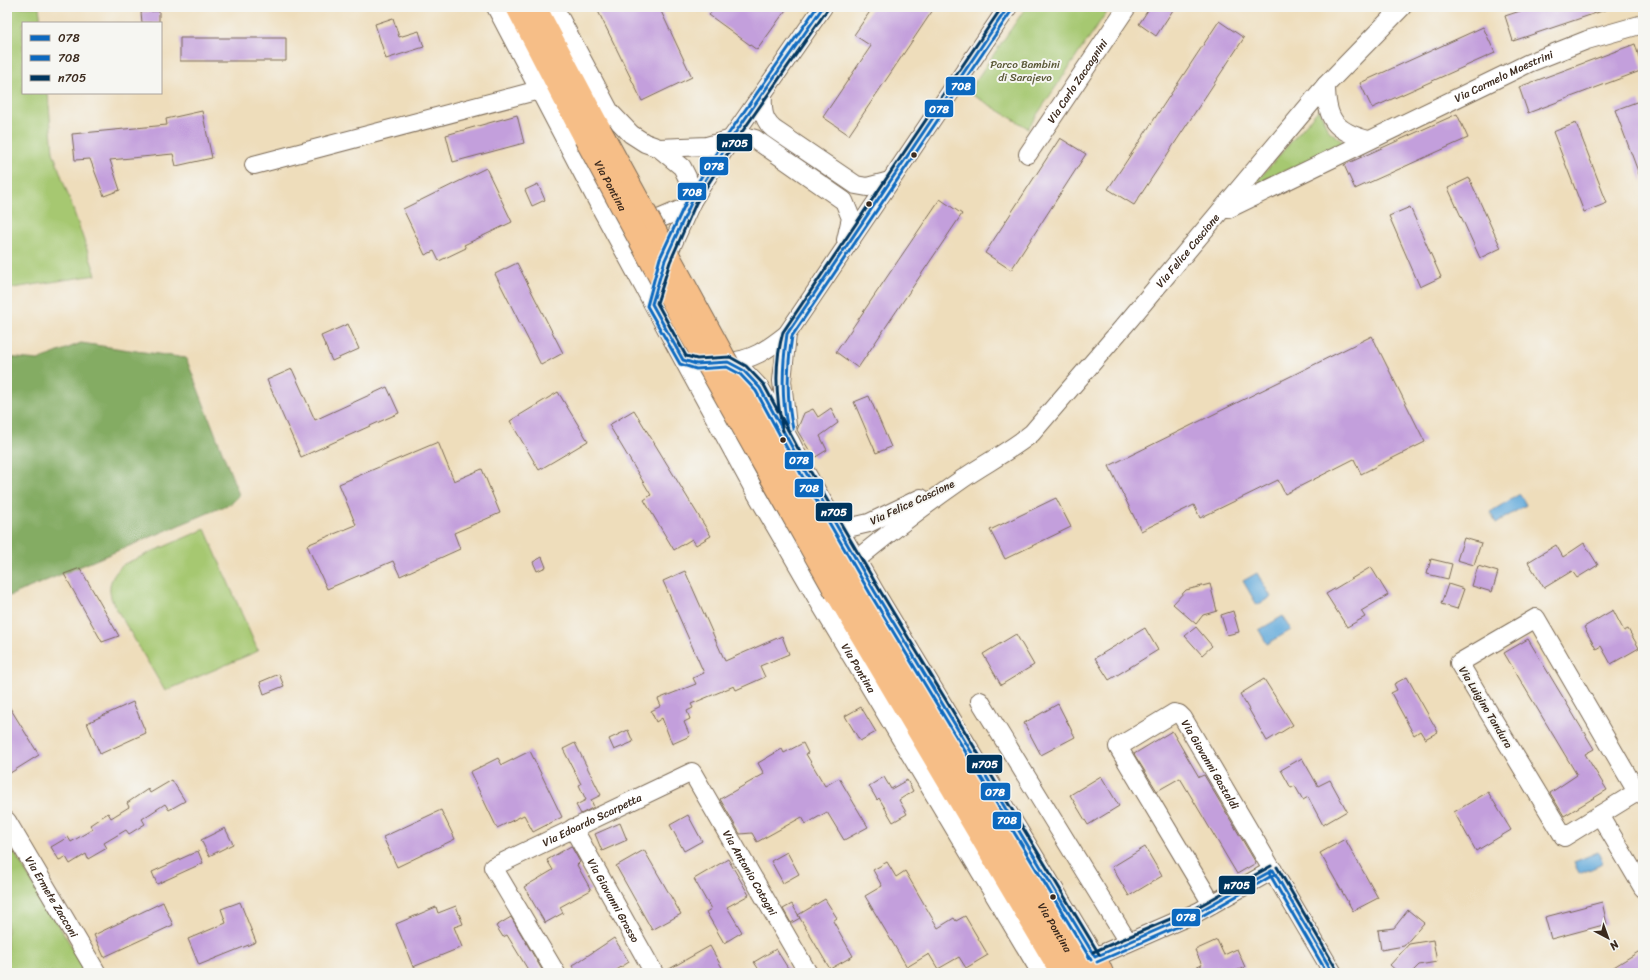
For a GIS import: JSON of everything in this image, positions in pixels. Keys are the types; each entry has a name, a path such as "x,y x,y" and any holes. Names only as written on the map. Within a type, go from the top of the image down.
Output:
{"highway":[{"name":"Via Pontina","path":"517,7 731,370 844,589 1062,973"},
{"name":"Via Pontina","path":"535,7 592,134"},
{"name":"Via Pontina","path":"844,589 1093,968"}],"street":[{"name":"Via Pontina","path":"496,7 602,210 699,390 821,605 1037,970"},
{"path":"554,7 610,112 631,134 645,143 659,148 677,162 685,171 690,203"},
{"path":"652,304 665,260 690,203 731,139 823,7"},
{"path":"683,360 696,364 721,362 757,356 787,334 1008,7"},
{"name":"Via Carlo Zaccagnini","path":"1028,154 1127,7"},
{"name":"Via Felice Cascione","path":"856,560 900,524 962,479 1016,445 1032,433 1220,213 1326,85 1402,7"},
{"name":"Via Carmelo Maestrini","path":"1220,213 1368,140 1553,52 1626,28 1643,24"},
{"path":"1326,85 1327,108 1336,124 1346,133 1368,140"},
{"path":"254,165 539,90"},
{"path":"763,94 764,117 771,127 784,137 856,185 867,187 890,182"},
{"path":"659,148 703,146 743,136 755,139 839,196 847,206 851,218 843,251"},
{"path":"602,210 619,222 637,223 661,218 690,203"},
{"name":"Via Pontina","path":"787,334 782,381 784,407 791,443"},
{"name":"Via Pontina","path":"721,362 743,370 757,383 856,560 1002,806 1093,968"},
{"path":"699,390 703,373 721,362"},
{"name":"Via Felice Cascione","path":"839,530 873,522 962,479"},
{"name":"Via Luigino Tandura","path":"1536,618 1638,792 1600,815 1564,837 1459,664 1536,618"},
{"path":"980,701 1128,942"},
{"name":"Via Giovanni Gastaldi","path":"1212,904 1118,747 1171,714 1179,714 1183,718 1333,973"},
{"name":"Via Edoardo Scarpetta","path":"556,973 493,867 692,772"},
{"name":"Via Antonio Cotogni","path":"692,772 808,973"},
{"path":"1600,815 1643,888"},
{"name":"Via Ermete Zacconi","path":"7,821 97,973"},
{"name":"Via Giovanni Grasso","path":"573,828 654,973"},
{"path":"1093,968 1128,942 1212,904 1273,870"}],"green space":[{"path":"7,7 39,7 41,22 22,22 22,94 48,94 53,152 96,275 7,289"},
{"name":"Parco Bambini di Sarajevo","path":"1026,7 1110,7 1028,128 968,92"},
{"path":"1319,109 1328,130 1343,141 1343,144 1259,183 1258,180"},
{"path":"81,343 186,358 239,495 232,503 7,597 7,357 38,360"},
{"path":"205,529 258,651 165,691 113,603 110,586 113,577 124,564"},
{"path":"7,841 88,973 7,973"}],"water":[{"path":"1520,494 1526,505 1496,523 1490,512"},
{"path":"1257,573 1271,597 1257,605 1243,581"},
{"path":"1283,616 1291,630 1267,644 1259,630"},
{"path":"1598,852 1603,864 1579,874 1574,862"}],"building":[{"path":"606,7 659,7 692,77 642,101 598,11"},
{"path":"715,7 788,7 757,50 709,15"},
{"path":"873,7 935,7 849,135 823,117 871,46 854,35"},
{"path":"1150,7 1175,7 1156,36 1139,24"},
{"path":"1532,7 1607,7 1608,9 1513,41 1505,16"},
{"path":"159,11 159,22 142,22 141,12"},
{"path":"393,18 399,37 419,31 424,47 386,59 375,24"},
{"path":"1219,21 1244,38 1134,205 1108,189"},
{"path":"1483,27 1495,53 1372,108 1360,83"},
{"path":"180,38 286,38 286,61 180,61"},
{"path":"1635,44 1643,70 1528,113 1519,87"},
{"path":"1639,101 1643,111 1642,182 1615,110"},
{"path":"202,111 212,158 176,166 173,154 110,160 120,190 104,196 90,159 75,160 72,134 167,125 166,119"},
{"path":"1457,114 1468,138 1355,189 1344,165"},
{"path":"517,115 524,143 453,162 446,135"},
{"path":"1576,123 1607,203 1584,212 1553,132"},
{"path":"1060,138 1086,154 1011,270 985,253"},
{"path":"486,168 512,222 464,245 466,248 439,261 434,251 425,255 403,209"},
{"path":"1469,178 1501,248 1480,258 1448,188"},
{"path":"538,184 545,200 532,206 525,190"},
{"path":"940,199 962,214 858,368 836,352"},
{"path":"1410,207 1441,277 1420,287 1389,216"},
{"path":"517,263 563,353 541,365 495,274"},
{"path":"348,324 359,349 332,361 321,336"},
{"path":"1372,336 1425,442 1361,474 1354,459 1285,494 1278,480 1200,518 1194,505 1141,531 1109,466"},
{"path":"292,369 315,420 387,387 399,413 301,457 267,380"},
{"path":"558,392 588,441 539,470 510,421"},
{"path":"869,396 891,447 876,453 854,402"},
{"path":"831,408 838,423 820,436 827,450 814,458 797,430 804,413 813,409 818,417"},
{"path":"634,410 711,536 696,545 692,539 674,550 644,500 651,495 609,425"},
{"path":"438,442 454,481 482,469 500,513 454,533 460,549 400,576 393,561 327,589 307,545 356,525 339,484"},
{"path":"1056,498 1071,527 1005,559 990,530"},
{"path":"1464,538 1481,543 1474,565 1457,560"},
{"path":"1584,543 1598,565 1577,578 1572,571 1544,588 1528,562 1556,545 1563,557"},
{"path":"542,557 546,567 537,571 533,562"},
{"path":"1431,559 1452,564 1448,579 1427,574"},
{"path":"1478,566 1498,572 1492,592 1472,586"},
{"path":"1371,567 1388,595 1361,611 1365,617 1347,627 1326,594"},
{"path":"80,568 119,636 102,642 64,574"},
{"path":"685,571 725,661 782,636 789,654 760,666 765,677 736,690 734,686 691,704 693,708 687,711 690,719 684,722 690,736 672,744 662,718 656,722 651,711 661,706 658,699 696,684 693,678 704,673 663,581"},
{"path":"1210,584 1217,611 1203,615 1196,624 1173,604 1186,590"},
{"path":"1448,584 1464,589 1457,609 1441,604"},
{"path":"1613,610 1624,631 1628,629 1639,648 1611,664 1601,646 1596,649 1584,627"},
{"path":"1233,611 1239,632 1227,635 1221,615"},
{"path":"1196,627 1212,646 1202,655 1185,636"},
{"path":"1145,628 1158,650 1109,680 1095,658"},
{"path":"1016,634 1034,665 1001,685 983,654"},
{"path":"1528,639 1594,749 1585,754 1607,790 1564,816 1550,793 1577,775 1504,653"},
{"path":"279,674 284,686 264,694 260,682"},
{"path":"1407,677 1438,732 1425,739 1420,731 1414,735 1391,693 1397,690 1394,684"},
{"path":"1264,679 1293,725 1267,741 1240,694"},
{"path":"133,702 146,733 100,754 87,723"},
{"path":"7,703 39,755 7,775"},
{"path":"1058,704 1075,737 1041,755 1024,723"},
{"path":"861,707 876,732 860,741 845,716"},
{"path":"628,730 633,742 614,750 609,739"},
{"path":"1172,731 1199,777 1204,775 1256,863 1237,874 1180,778 1157,791 1134,754"},
{"path":"575,743 601,795 591,800 594,807 581,814 576,805 586,800 579,785 581,784 563,749"},
{"path":"803,743 808,753 806,754 825,786 839,778 868,827 844,840 827,812 806,824 802,817 757,842 752,833 740,834 720,799 764,774 758,763 782,749 784,753"},
{"path":"530,751 562,817 533,832 524,815 497,828 470,772 498,758 502,765"},
{"path":"1302,758 1318,786 1330,780 1347,811 1323,825 1308,797 1303,800 1295,786 1291,788 1281,770"},
{"path":"1101,776 1119,806 1088,825 1070,795"},
{"path":"884,777 891,789 907,780 913,791 899,800 907,814 893,822 879,798 877,800 869,786"},
{"path":"172,780 185,801 169,810 165,804 142,819 145,824 129,834 126,830 104,843 107,848 88,859 86,854 70,864 66,857 59,860 51,847 68,837 71,842 93,829 90,825 108,813 111,818 129,807 127,803 148,789 150,793"},
{"path":"1488,792 1511,830 1476,851 1454,812"},
{"path":"441,810 455,839 397,867 383,837"},
{"path":"688,815 702,841 684,851 670,825"},
{"path":"620,823 627,840 602,851 595,834"},
{"path":"225,828 233,844 209,856 201,840"},
{"path":"1345,839 1378,898 1353,911 1320,853"},
{"path":"571,846 580,862 577,865 591,890 560,907 563,913 545,923 524,887 553,870 547,860"},
{"path":"1145,847 1162,876 1129,896 1112,867"},
{"path":"644,850 681,914 652,930 616,866"},
{"path":"198,851 203,863 157,884 152,872"},
{"path":"787,852 799,874 783,883 771,861"},
{"path":"728,859 749,895 727,907 742,932 724,943 706,912 711,909 694,879"},
{"path":"887,862 896,877 905,871 938,928 954,918 956,921 965,916 988,955 966,968 959,957 938,969 929,954 907,967 865,896 882,886 873,870"},
{"path":"825,899 837,918 833,921 853,956 830,969 798,915"},
{"path":"163,902 173,925 104,957 94,935"},
{"path":"240,902 256,942 199,965 188,939 226,923 221,909"},
{"path":"1602,902 1607,924 1551,939 1545,917"},
{"path":"792,904 800,918 791,923 783,909"},
{"path":"456,906 463,924 454,927 462,947 413,967 396,924 436,907 438,913"},
{"path":"1408,910 1424,923 1404,946 1381,950 1378,930 1394,928"},
{"path":"511,917 544,973 530,973 507,935 503,937 496,926"},
{"path":"614,938 629,962 612,973 576,973 572,966"},
{"path":"1217,940 1224,955 1237,949 1245,967 1231,973 1184,973 1202,965 1195,950"},
{"path":"1433,940 1437,962 1419,965 1411,973 1399,973 1390,965 1409,944"},
{"path":"710,946 725,973 664,973 664,972"},
{"path":"776,949 791,973 761,973 754,962"},
{"path":"1643,949 1643,973 1604,973"}],"transit line":[{"name":"708","path":"817,7 727,136 688,198 660,258 647,306 680,364 696,369 727,367 740,374 756,391 801,474 871,595 1091,960"},
{"name":"078","path":"823,7 731,139 692,201 665,260 652,304 683,360 696,364 728,362 743,370 760,388 805,471 875,592 1095,957"},
{"name":"n705","path":"783,431 777,382 778,356 783,332 1002,7"},
{"name":"078","path":"788,430 783,394 784,358 787,334 1008,7"},
{"name":"n705","path":"827,10 735,142 696,203 670,262 657,303 686,356 697,359 730,357 746,366 764,385 809,469 879,589 1099,954"},
{"name":"708","path":"793,429 788,394 789,360 792,336 1012,10"},
{"name":"n705","path":"1093,952 1196,908 1271,866"},
{"name":"n705","path":"1277,867 1337,970"},
{"name":"078","path":"1273,870 1333,973"},
{"name":"078","path":"1095,957 1198,912 1273,870"},
{"name":"708","path":"1269,873 1327,973"},
{"name":"708","path":"1097,962 1200,917 1275,874"}]}
